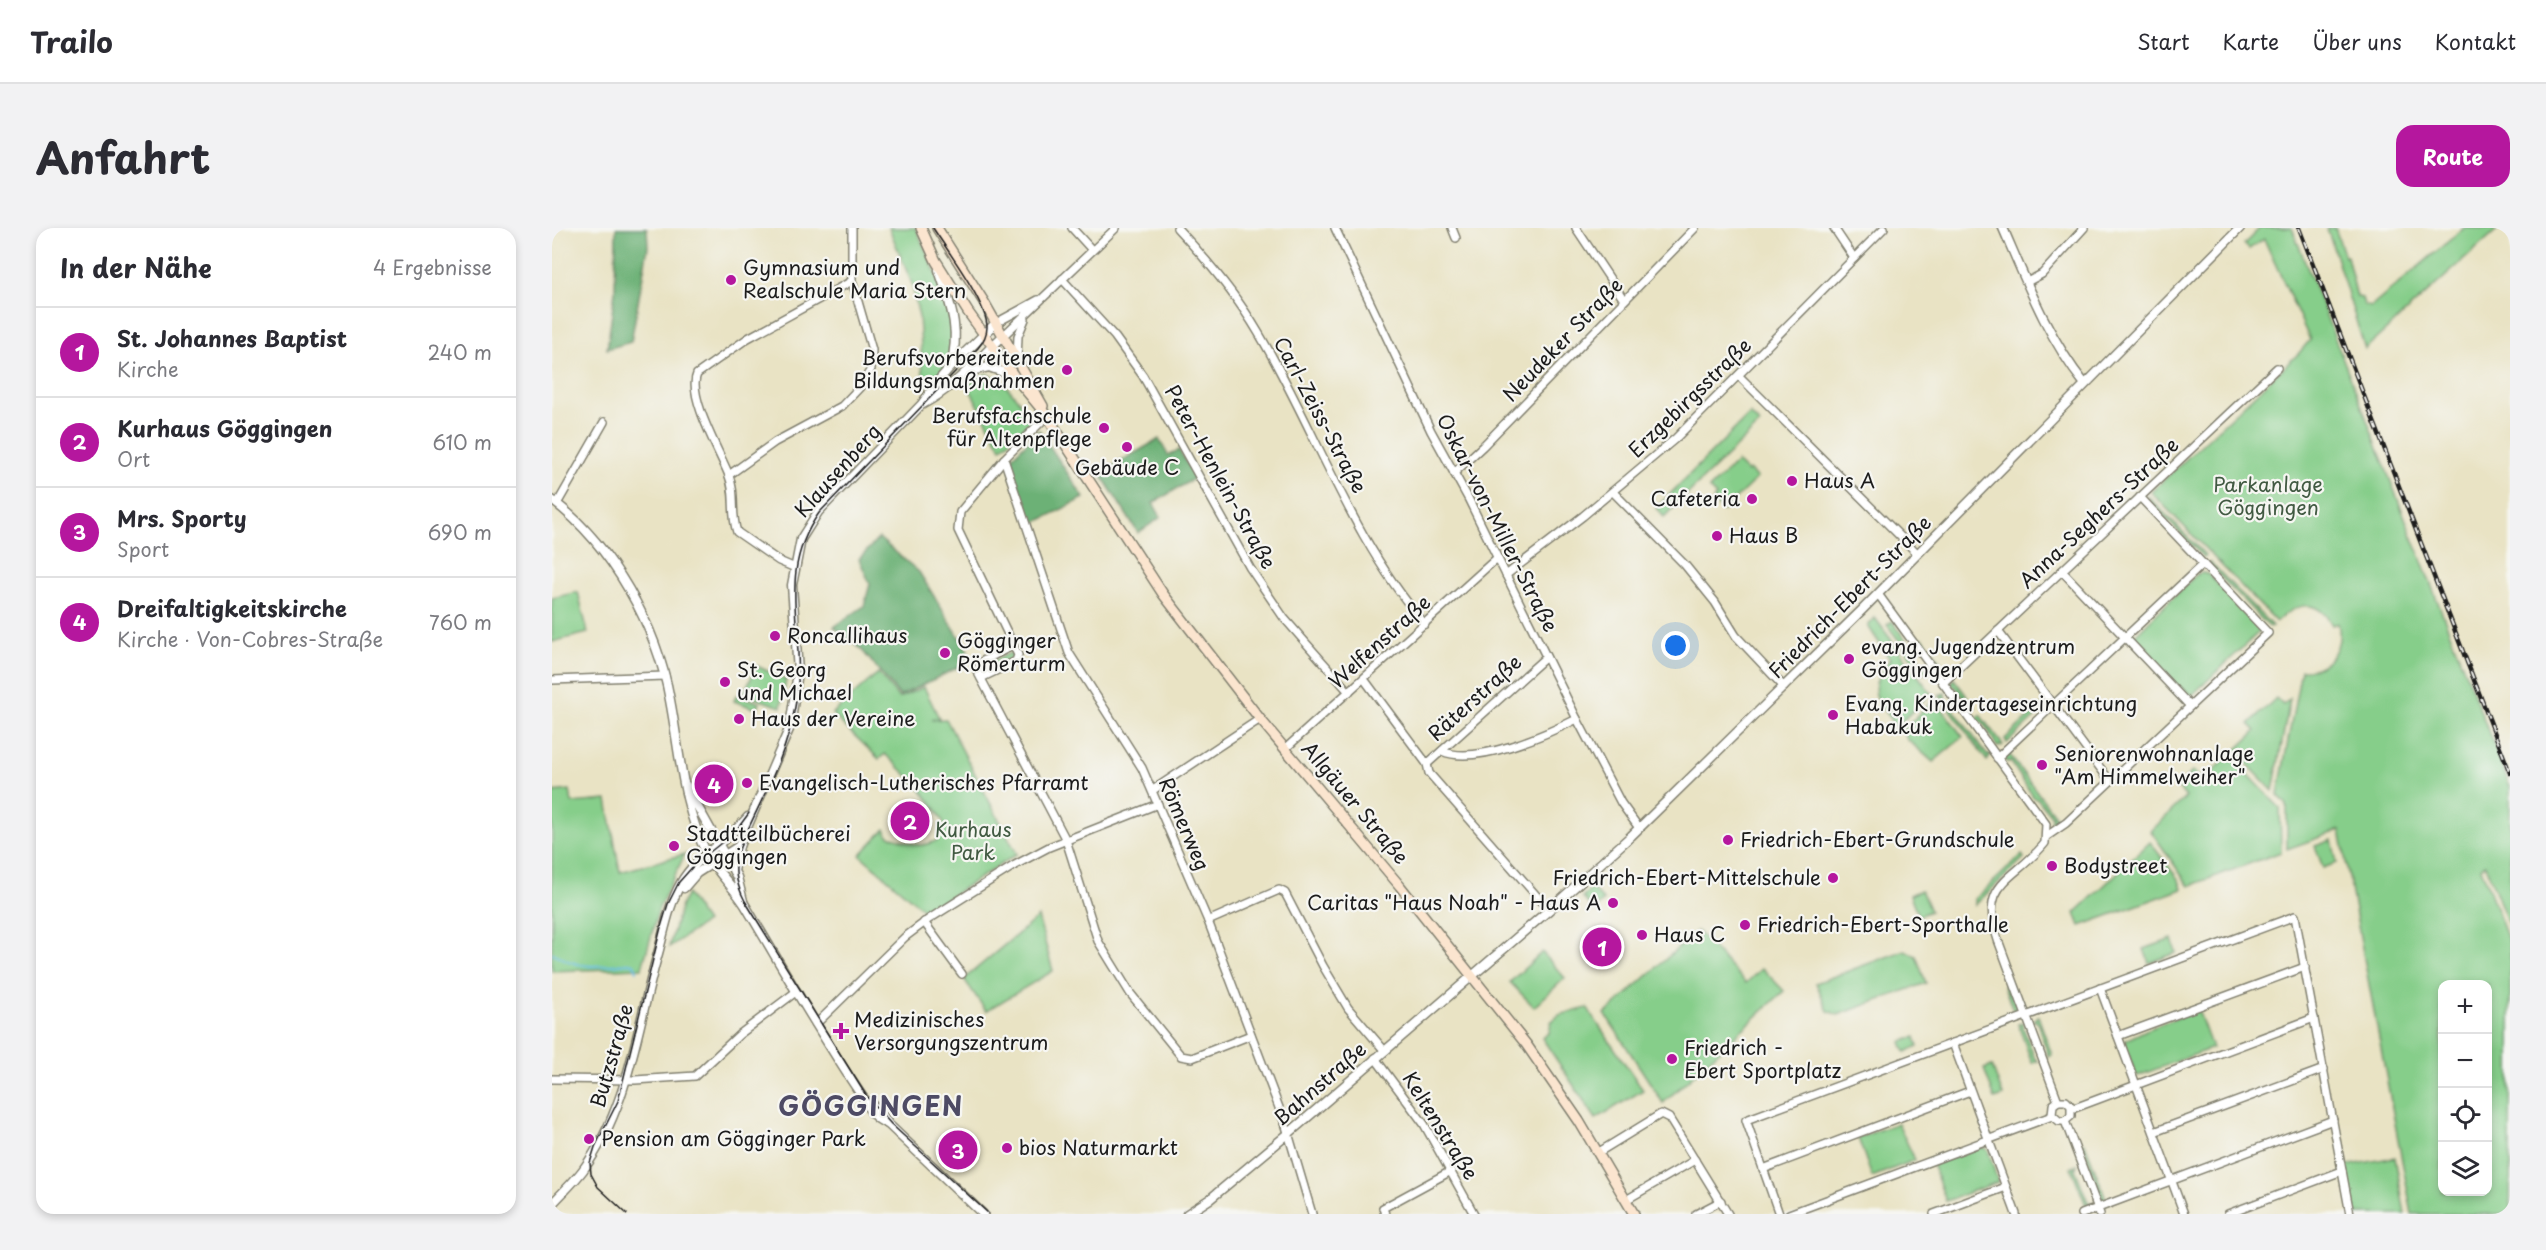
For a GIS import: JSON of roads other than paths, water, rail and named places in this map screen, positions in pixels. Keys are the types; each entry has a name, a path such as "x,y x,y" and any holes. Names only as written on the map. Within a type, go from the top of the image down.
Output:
{"main road":[{"name":"Allgäuer Straße","path":"921,228 936,261 968,312 1014,376 1047,416 1164,594 1260,719 1401,886 1544,1068 1599,1152 1634,1214"},
{"name":"Allgäuer Straße","path":"937,228 1004,336 1037,393 1047,416"}],"street":[{"path":"729,475 775,442 842,406 860,387 871,369 872,351 852,281 852,228"},
{"path":"1072,228 1092,250"},
{"path":"1004,336 1116,228"},
{"name":"Carl-Zeiss-Straße","path":"1177,228 1226,284 1251,319 1282,374 1301,416 1363,532 1405,601 1425,624"},
{"name":"Oskar-von-Miller-Straße","path":"1335,228 1431,432 1621,803 1639,828"},
{"path":"1452,228 1456,238"},
{"path":"1576,228 1624,300"},
{"name":"Neudeker Straße","path":"1454,473 1695,228"},
{"path":"1834,228 1854,258"},
{"name":"Erzgebirgsstraße","path":"1506,576 1613,492 1676,438 1884,228"},
{"path":"2003,228 2054,337 2084,383"},
{"path":"2027,282 2042,274 2084,228"},
{"name":"Friedrich-Ebert-Straße","path":"1471,975 1639,828 1878,594 2084,383 2240,228"},
{"path":"936,261 956,330 956,347 951,366"},
{"name":"Peter-Henlein-Straße","path":"1062,279 1115,337 1143,376 1250,568 1284,618 1349,692"},
{"path":"794,567 779,561 737,532 734,520 735,493 701,409 693,381 697,374 748,338 852,281"},
{"path":"996,323 1043,297"},
{"path":"1017,361 1018,336 1026,317"},
{"name":"Klausenberg","path":"734,871 739,846 752,812 789,732 794,706 798,651 792,585 801,539 818,512 922,404 951,366 996,323"},
{"name":"Klausenberg","path":"922,404 939,396 967,373 1004,336"},
{"path":"967,373 978,368 989,367 1014,376"},
{"name":"Anna-Seghers-Straße","path":"1943,683 2277,368"},
{"path":"1739,376 1917,554"},
{"path":"981,678 1016,661 1018,655 957,523 960,512 1004,459 1047,416"},
{"path":"604,422 554,502 585,530 613,562 636,603 665,675 683,780 691,814 707,854 743,902 873,1116 888,1125 983,1214"},
{"name":"Römerweg","path":"1004,459 1069,653 1140,765 1153,790 1208,921 1288,1134 1312,1214"},
{"path":"1613,492 1684,565 1715,602 1736,636 1784,687"},
{"path":"2047,836 2064,825 2268,633 2140,497"},
{"name":"Welfenstraße","path":"1285,748 1497,558"},
{"path":"1997,758 2203,564"},
{"path":"2062,571 2190,706"},
{"path":"1878,594 2046,824 2045,843 2001,886 1991,906 1992,922 2058,1101"},
{"path":"1998,631 2110,782"},
{"path":"1014,645 981,662 977,667 1066,840 1098,941 1130,993 1181,1056 1192,1058 1251,1035"},
{"name":"Räterstraße","path":"1427,764 1546,657"},
{"path":"552,680 665,675"},
{"path":"1364,679 1427,764 1429,773 1549,909"},
{"path":"1153,790 1260,719"},
{"path":"1442,751 1464,756 1533,740 1577,719"},
{"path":"683,780 734,871 741,886 743,902"},
{"path":"816,1024 881,960 924,922 1015,865 1066,840 1158,804"},
{"name":"Klausenberg","path":"707,854 735,832 752,812"},
{"path":"714,864 739,846"},
{"name":"Butzstraße","path":"552,1204 582,1170 612,1119 627,1080 651,977 672,902 681,883 692,868 707,854"},
{"name":"Butzstraße","path":"672,902 697,873 714,864"},
{"path":"1208,921 1279,890 1285,893 1348,1008 1384,1050"},
{"path":"1779,1214 1746,1120 2295,916 2350,1214"},
{"path":"924,922 962,974"},
{"path":"2118,1036 2305,967"},
{"name":"Bahnstraße","path":"1187,1214 1210,1199 1288,1134 1471,975"},
{"path":"2100,988 2184,1214"},
{"path":"552,1079 627,1080 695,1076 740,1034 797,992"},
{"path":"2072,1109 2314,1018"},
{"path":"1953,1043 2016,1214"},
{"name":"Keltenstraße","path":"1375,1058 1419,1117 1474,1214"},
{"path":"2154,1132 2324,1069"},
{"path":"1762,1169 1970,1091"},
{"path":"2058,1101 2066,1101 2072,1109 2071,1116 2065,1121 2059,1121 2052,1116 2051,1108 2058,1101"},
{"path":"1599,1152 1661,1114 1669,1118 1728,1214"},
{"path":"1789,1214 2052,1116"},
{"path":"2082,1214 2099,1211 2172,1180 2333,1120"},
{"path":"2065,1121 2099,1211"},
{"path":"1626,1200 1695,1160"},
{"path":"1385,1214 1383,1208 1451,1171"},
{"path":"2228,1214 2343,1171"},
{"path":"1934,1214 2006,1187"},
{"path":"1696,1214 1721,1202"}],"waterway":[{"path":"553,953 580,965 634,964 637,971"}],"tram line":[{"path":"933,228 981,304 987,327 985,336 978,348 819,513 805,537 798,561 795,584 798,655 795,707 779,762 740,847 736,861 736,874 745,901 867,1097 891,1124 989,1214"},
{"path":"627,1214 598,1187 591,1174 590,1163 595,1147 618,1101 661,927 668,904 679,882 696,863 735,832 749,813"}],"railway":[{"path":"2299,228 2510,773"}],"place":[{"name":"Gymnasium und Realschule Maria Stern","path":"731,280"},
{"name":"Berufsvorbereitende Bildungsmaßnahmen","path":"1067,370"},
{"name":"Berufsfachschule für Altenpflege","path":"1104,428"},
{"name":"Gebäude C","path":"1127,447"},
{"name":"Haus A","path":"1792,481"},
{"name":"Cafeteria","path":"1752,499"},
{"name":"Haus B","path":"1717,536"},
{"name":"Roncallihaus","path":"775,636"},
{"name":"Gögginger Römerturm","path":"945,653"},
{"name":"evang. Jugendzentrum Göggingen","path":"1849,659"},
{"name":"St. Georg und Michael","path":"725,682"},
{"name":"Evang. Kindertageseinrichtung Habakuk","path":"1833,715"},
{"name":"Haus der Vereine","path":"739,719"},
{"name":"Seniorenwohnanlage \"Am Himmelweiher\"","path":"2042,765"},
{"name":"Evangelisch-Lutherisches Pfarramt","path":"747,783"},
{"name":"Dreifaltigkeitskirche","path":"714,784"},
{"name":"Kurhaus Göggingen","path":"910,821"},
{"name":"Friedrich-Ebert-Grundschule","path":"1728,840"},
{"name":"Stadtteilbücherei Göggingen","path":"674,846"},
{"name":"Bodystreet","path":"2052,866"},
{"name":"Friedrich-Ebert-Mittelschule","path":"1833,878"},
{"name":"Caritas \"Haus Noah\" - Haus A","path":"1613,903"},
{"name":"Friedrich-Ebert-Sporthalle","path":"1745,925"},
{"name":"Haus C","path":"1642,935"},
{"name":"St. Johannes Baptist","path":"1602,947"},
{"name":"Medizinisches Versorgungszentrum","path":"841,1031"},
{"name":"Friedrich - Ebert Sportplatz","path":"1672,1059"},
{"name":"Pension am Gögginger Park","path":"589,1139"},
{"name":"bios Naturmarkt","path":"1007,1148"},
{"name":"Mrs. Sporty","path":"958,1150"}],"district":[{"name":"GÖGGINGEN","path":"871,1107"}],"park label":[{"name":"Parkanlage Göggingen","path":"2268,496"},
{"name":"Kurhaus Park","path":"973,842"}]}
